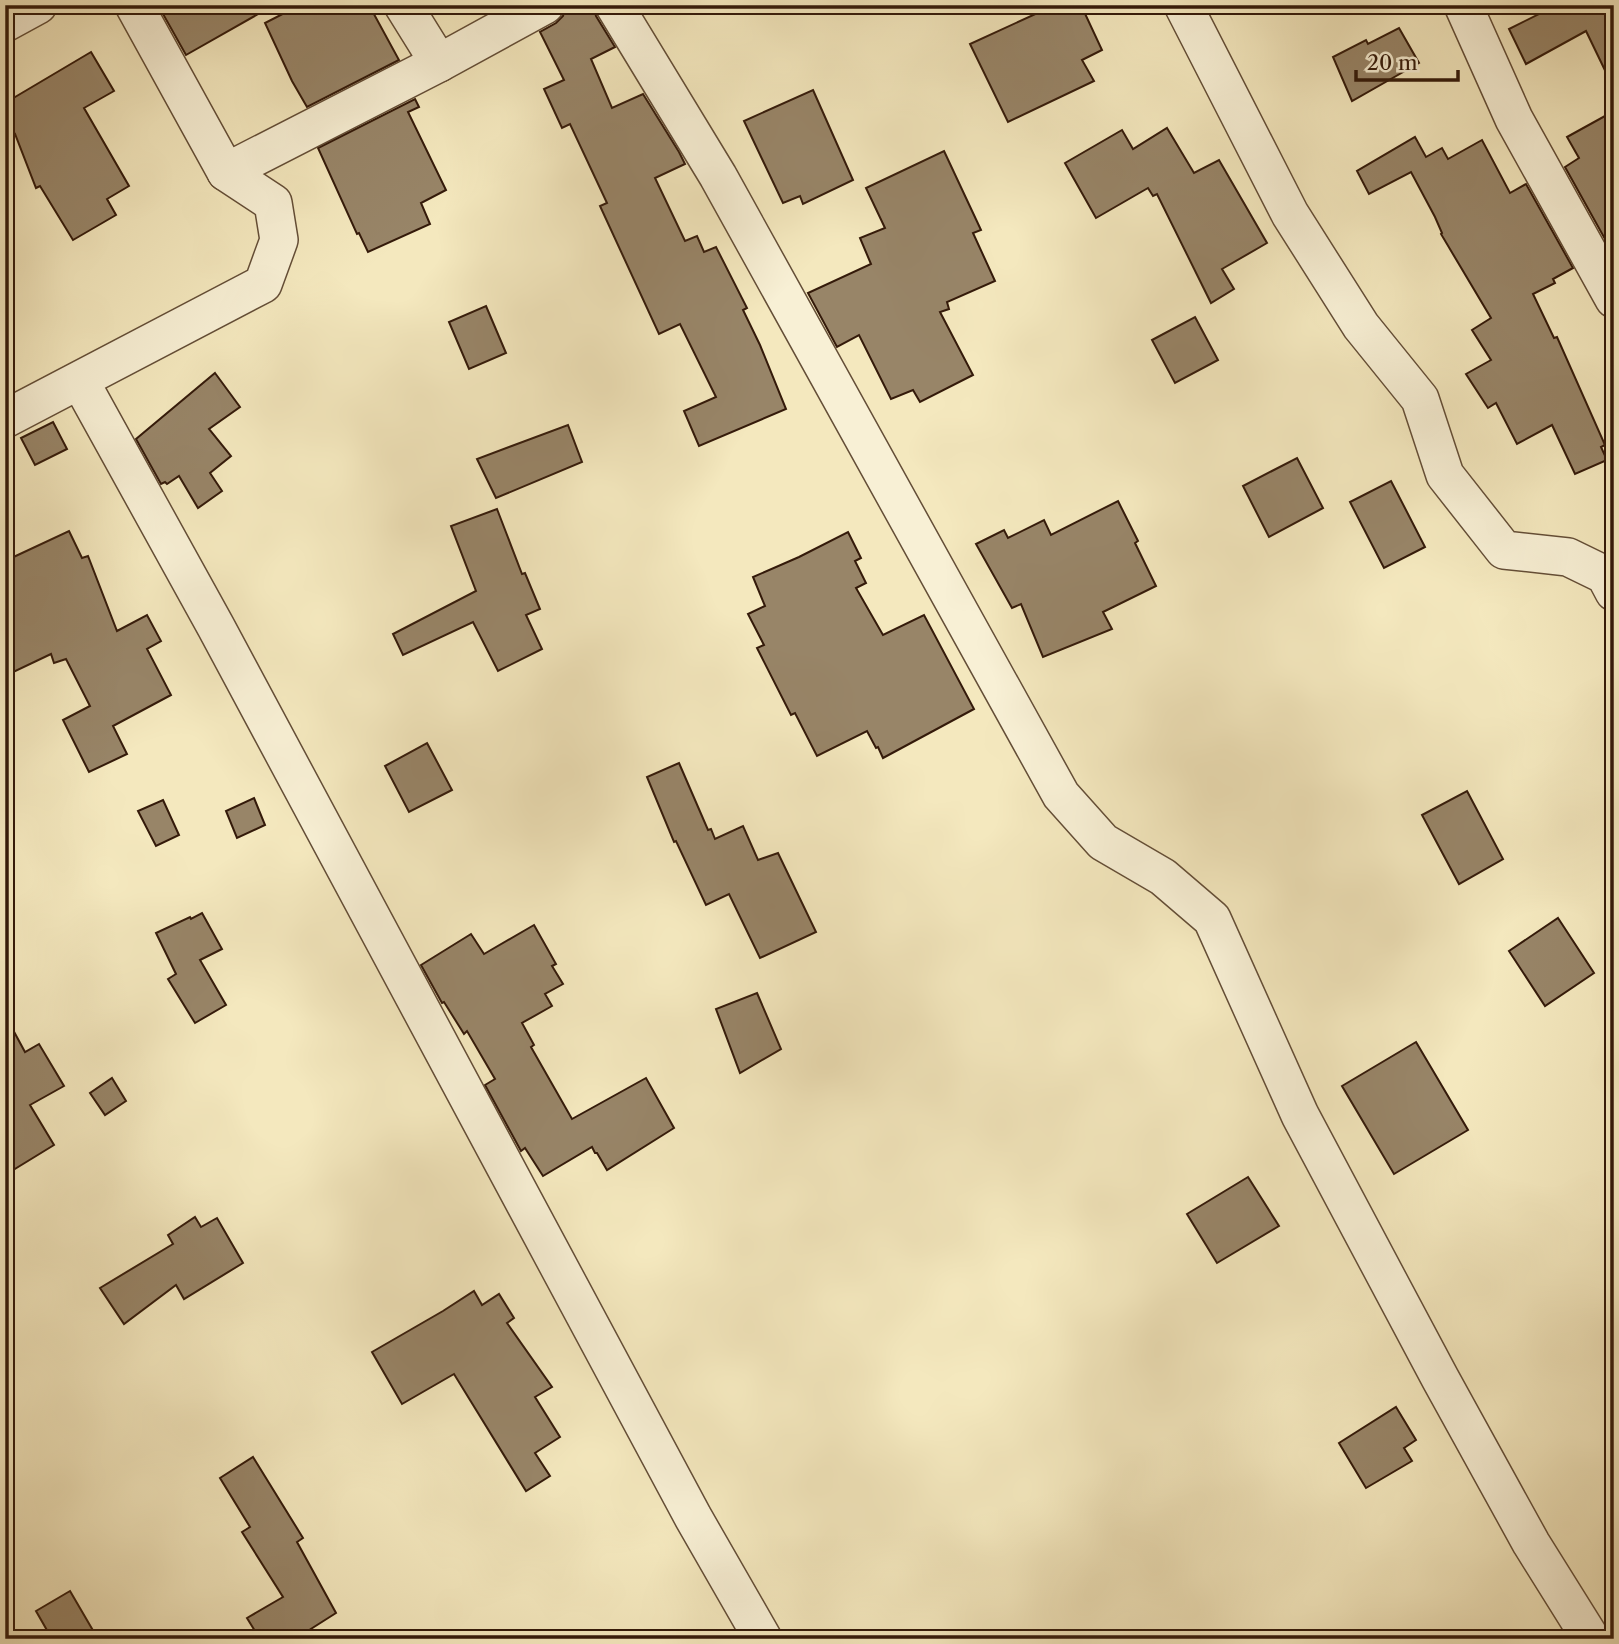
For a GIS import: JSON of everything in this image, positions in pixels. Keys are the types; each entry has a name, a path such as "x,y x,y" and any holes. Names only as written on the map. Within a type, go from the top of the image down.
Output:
{"street":[{"path":"5,23 38,5"},
{"path":"5,419 263,284 279,240 273,203 226,172 134,5"},
{"path":"403,5 439,63"},
{"path":"226,172 439,63 545,5"},
{"path":"614,5 718,176 1061,794 1103,842 1163,877 1212,919 1306,1127 1433,1366 1525,1531 1591,1639"},
{"path":"1183,5 1290,214 1361,326 1420,399 1445,475 1503,550 1568,557 1611,579"},
{"path":"1463,5 1514,120 1614,299"},
{"path":"80,381 223,639 693,1517 763,1639"}],"building":[{"path":"158,5 274,5 186,55"},
{"path":"300,5 369,5 399,60 307,107 265,23"},
{"path":"573,5 593,5 596,16 615,47 591,59 612,108 643,94 679,152 685,164 655,178 685,241 697,236 704,252 716,247 747,308 743,310 786,409 699,446 684,411 716,397 680,324 659,334 600,206 607,203 570,124 562,128 544,89 564,80 540,32 556,23 563,16 565,9"},
{"path":"1055,5 1081,5 1102,50 1082,60 1094,81 1008,122 970,44"},
{"path":"1557,5 1614,5 1614,15 1610,18 1614,26 1614,89 1586,31 1526,64 1509,29"},
{"path":"1399,28 1419,63 1352,101 1333,57 1366,40 1368,44"},
{"path":"91,52 114,91 84,108 129,186 107,199 116,215 73,240 40,186 36,188 15,134 5,139 5,103"},
{"path":"813,90 853,180 803,204 800,196 783,203 744,121"},
{"path":"415,99 419,107 408,112 446,190 421,203 430,224 368,252 359,233 357,234 318,148"},
{"path":"1614,111 1614,246 1610,248 1565,167 1579,158 1567,137"},
{"path":"1167,128 1194,173 1219,160 1267,243 1222,269 1234,289 1211,303 1157,194 1153,196 1148,188 1096,218 1065,163 1122,130 1133,149"},
{"path":"1415,137 1426,157 1442,148 1448,159 1482,140 1510,193 1526,184 1573,268 1553,279 1555,283 1533,294 1554,338 1557,337 1605,445 1601,447 1607,460 1575,474 1552,425 1517,444 1496,403 1488,408 1466,374 1491,360 1472,330 1491,318 1441,234 1411,172 1369,194 1357,171"},
{"path":"944,151 981,230 973,233 995,281 947,302 949,309 940,312 973,375 920,402 913,390 891,399 859,335 837,347 808,293 871,264 860,238 885,228 866,188"},
{"path":"486,306 506,353 469,369 449,322"},
{"path":"1195,317 1218,360 1175,383 1152,340"},
{"path":"215,373 240,407 209,429 231,456 210,473 222,491 198,508 179,476 167,484 161,484 136,439"},
{"path":"53,422 67,449 35,465 21,438"},
{"path":"568,425 582,462 496,498 477,459"},
{"path":"1297,458 1323,508 1269,537 1243,486"},
{"path":"1391,481 1425,547 1384,568 1350,502"},
{"path":"1118,501 1156,586 1103,612 1112,629 1043,657 1021,604 1012,608 976,544 1004,530 1008,538 1044,520 1051,535"},
{"path":"497,509 522,574 525,573 540,609 526,615 542,649 498,671 473,622 403,655 393,634 476,591 451,526"},
{"path":"69,531 82,558 88,556 117,631 147,615 161,641 147,649 171,695 113,726 127,754 89,772 63,720 90,706 66,659 54,663 51,654 5,676 5,561"},
{"path":"848,532 861,558 855,561 866,583 856,588 883,635 924,615 974,709 883,758 867,731 817,756 795,713 791,715 757,648 764,645 748,614 765,606 753,577"},
{"path":"427,743 452,790 409,812 385,766"},
{"path":"679,763 708,830 711,829 715,839 743,826 758,860 778,853 816,932 760,958 729,894 706,905 676,841 674,842 647,777"},
{"path":"1467,791 1503,859 1459,884 1422,815"},
{"path":"254,798 265,825 237,838 226,811"},
{"path":"163,800 179,835 156,846 138,811"},
{"path":"202,913 222,949 200,960 226,1005 195,1023 168,979 176,974 156,933"},
{"path":"1558,918 1594,973 1545,1006 1509,951"},
{"path":"534,925 556,964 552,966 563,984 545,994 552,1006 522,1023 534,1045 531,1047 572,1119 646,1078 674,1128 607,1170 592,1147 543,1176 525,1148 521,1151 485,1085 495,1079 467,1031 464,1034 444,1002 442,1003 421,965 471,934 484,954"},
{"path":"757,993 781,1049 740,1073 716,1009"},
{"path":"5,1015 25,1052 39,1044 64,1086 30,1105 54,1145 5,1175"},
{"path":"1416,1042 1468,1130 1394,1174 1342,1086"},
{"path":"112,1078 126,1101 105,1115 90,1093"},
{"path":"1248,1177 1279,1226 1217,1263 1187,1214"},
{"path":"195,1217 201,1227 217,1218 243,1263 184,1299 176,1285 124,1324 100,1288 173,1244 168,1235"},
{"path":"474,1291 482,1305 499,1294 514,1318 507,1323 552,1387 535,1397 560,1437 535,1453 550,1476 526,1491 454,1374 402,1404 372,1352"},
{"path":"1396,1407 1416,1440 1404,1448 1412,1461 1366,1488 1339,1443"},
{"path":"253,1457 303,1538 297,1542 336,1613 295,1639 260,1639 247,1618 283,1597 242,1532 250,1527 220,1478"},
{"path":"70,1591 98,1639 52,1639 36,1611"}]}
